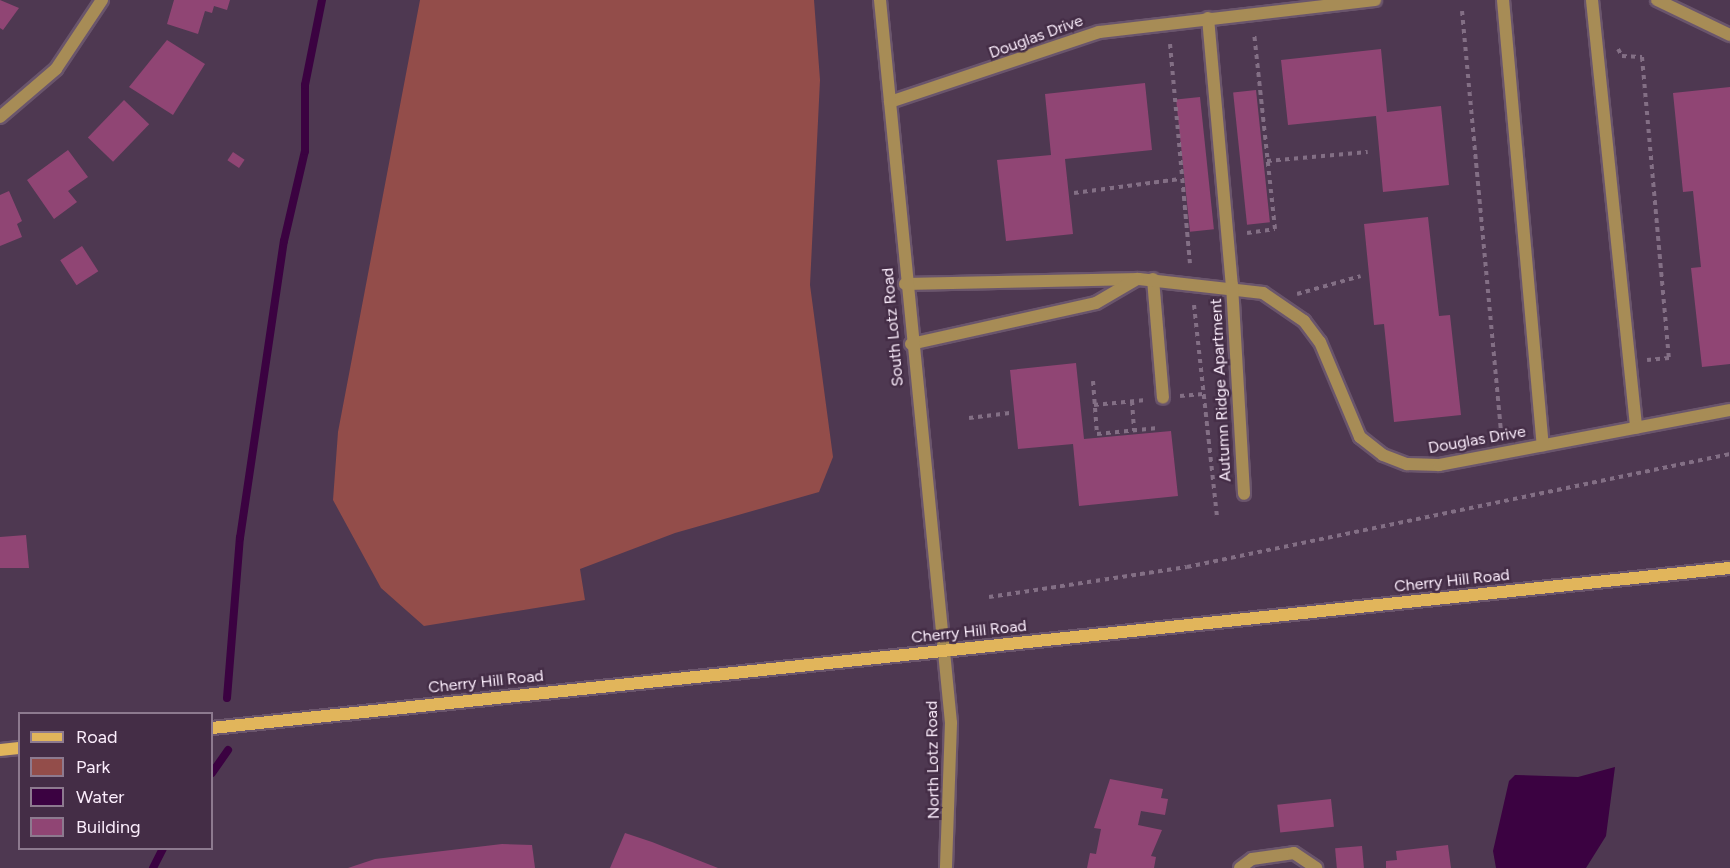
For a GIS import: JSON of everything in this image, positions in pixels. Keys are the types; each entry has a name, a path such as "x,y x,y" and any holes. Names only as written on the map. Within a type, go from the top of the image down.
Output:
{"main road":[{"name":"Cherry Hill Road","path":"213,728 1730,568"},
{"path":"0,750 18,748"}],"street":[{"path":"0,117 56,69 102,0"},
{"name":"South Lotz Road","path":"880,0 905,284 944,651"},
{"name":"Douglas Drive","path":"890,102 1099,32 1375,0"},
{"path":"1503,0 1543,445"},
{"path":"1592,0 1636,428"},
{"path":"1658,0 1730,35"},
{"name":"Autumn Ridge Apartment","path":"1208,18 1232,285 1244,494"},
{"name":"Douglas Drive","path":"911,344 1096,303 1138,279"},
{"path":"1153,279 1164,398"},
{"name":"Douglas Drive","path":"905,284 1153,279 1232,285 1263,293 1304,321 1320,342 1360,437 1383,455 1423,466 1730,410"},
{"name":"North Lotz Road","path":"944,651 953,766 946,868"},
{"path":"1240,868 1252,859 1294,854 1316,868"}],"path":[{"path":"1462,11 1501,437"},
{"path":"1248,242 1247,231 1275,229 1254,34"},
{"path":"1612,39 1622,56 1642,57 1669,358 1642,360"},
{"path":"1170,44 1180,179 1190,263"},
{"path":"1268,161 1368,152"},
{"path":"1074,193 1180,179"},
{"path":"1297,294 1361,276"},
{"path":"1194,299 1217,516"},
{"path":"1092,381 1097,434 1158,428"},
{"path":"1132,401 1134,431"},
{"path":"969,418 1010,413"},
{"path":"989,597 1187,567 1730,454"}],"green space":[{"path":"420,0 814,0 820,80 810,285 833,457 819,492 675,533 580,569 585,600 424,626 381,588 333,500 338,432"}],"water":[{"path":"1615,767 1606,836 1586,868 1496,868 1493,851 1509,781 1515,775 1578,777"}],"building":[{"path":"0,0 19,8 3,30 0,28"},
{"path":"174,0 230,0 227,10 214,6 212,13 205,11 198,34 167,24"},
{"path":"167,40 205,64 173,115 129,87"},
{"path":"1381,49 1387,112 1441,106 1449,185 1383,192 1376,116 1288,125 1281,60"},
{"path":"1145,83 1152,150 1065,159 1073,234 1006,241 997,160 1051,155 1045,94"},
{"path":"1730,87 1730,364 1702,367 1691,268 1701,267 1693,191 1683,192 1673,93"},
{"path":"1256,90 1270,222 1247,225 1233,92"},
{"path":"1200,97 1214,229 1190,232 1176,100"},
{"path":"124,100 149,124 113,162 88,137"},
{"path":"68,150 88,177 68,191 77,202 54,219 27,180"},
{"path":"233,152 245,160 239,168 227,160"},
{"path":"9,191 22,221 17,224 22,237 0,246 0,195"},
{"path":"1428,217 1439,316 1450,315 1461,415 1394,422 1384,324 1374,325 1364,224"},
{"path":"82,246 98,271 77,285 60,260"},
{"path":"1076,363 1084,439 1171,431 1178,496 1079,506 1073,444 1018,449 1010,370"},
{"path":"26,535 29,568 0,568 0,537"},
{"path":"1110,779 1163,789 1161,798 1168,799 1165,815 1141,811 1138,825 1162,830 1151,856 1156,857 1154,868 1087,868 1090,853 1096,854 1101,829 1094,828"},
{"path":"1331,799 1334,827 1280,832 1277,805"},
{"path":"625,833 652,842 718,868 610,868"},
{"path":"502,844 532,845 535,868 348,868 375,859"},
{"path":"1448,845 1451,868 1386,868 1386,861 1397,860 1396,851"},
{"path":"1362,846 1364,868 1337,868 1335,848"}],"waterway":[{"path":"227,698 240,538 284,241 305,151 305,85 322,0"},
{"path":"213,772 228,750"},
{"path":"153,868 162,850"}]}
